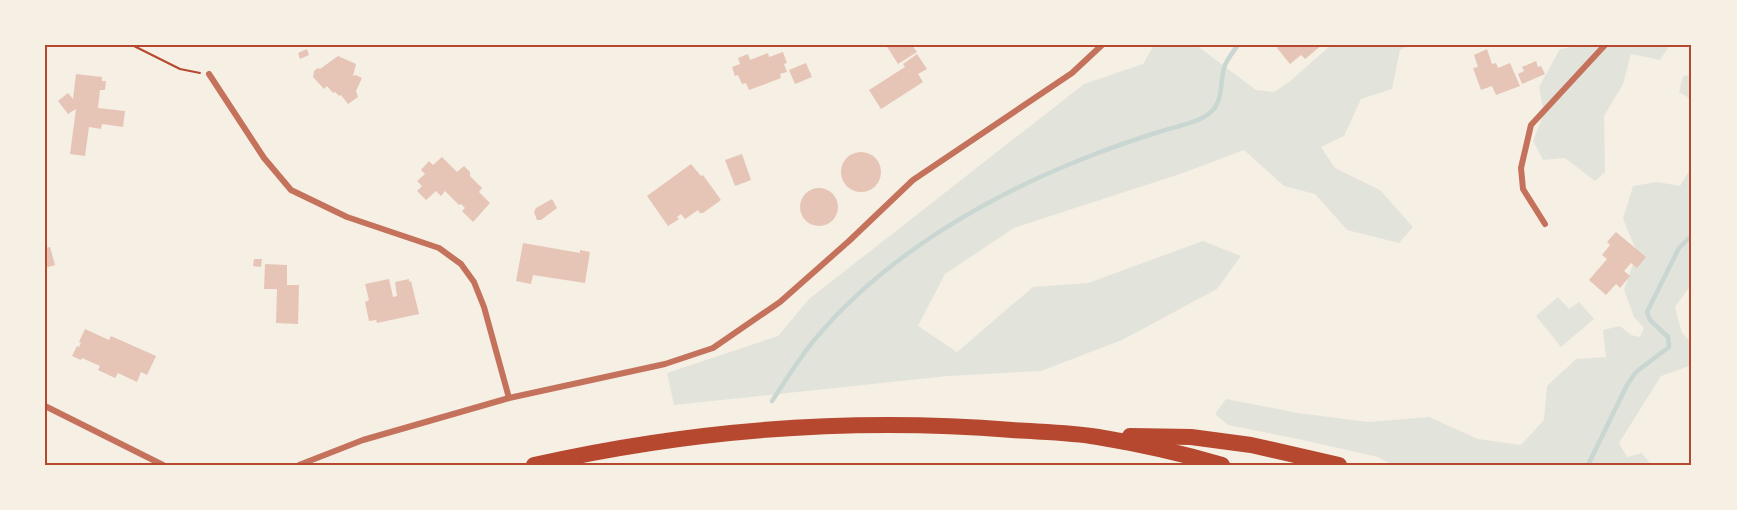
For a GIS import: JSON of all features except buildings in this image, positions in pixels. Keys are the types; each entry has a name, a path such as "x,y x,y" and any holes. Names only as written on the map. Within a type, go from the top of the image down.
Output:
{"highway":[{"path":"534,465 592,452 671,439 772,429 862,425 956,425 1095,436 1191,437 1251,445 1339,465"},
{"path":"1095,436 1222,465"}],"street":[{"path":"299,465 363,440 509,398 665,364 713,348 780,302 913,180 1071,73 1102,45"},
{"path":"1545,224 1523,189 1521,168 1531,125 1605,45"},
{"path":"209,74 264,158 291,190 347,217 439,248 461,264 474,282 484,307 509,398"},
{"path":"45,406 163,465"}],"path":[{"path":"132,45 180,69 209,74"}],"shaded area":[{"path":"1154,45 1196,45 1256,90 1274,92 1289,82 1331,45 1411,45 1400,50 1392,89 1361,99 1344,136 1321,147 1335,168 1380,190 1413,227 1399,243 1347,230 1315,194 1284,186 1244,150 1183,173 1014,228 945,274 918,326 957,352 1033,287 1088,283 1203,241 1241,256 1217,289 1122,340 1041,371 948,376 674,405 667,373 778,336 809,299 1084,84 1143,64"},
{"path":"1582,45 1670,45 1660,60 1631,54 1623,84 1604,116 1605,172 1595,181 1565,158 1543,160 1533,141 1544,113 1539,87 1560,49"},
{"path":"1692,75 1692,100 1679,92 1683,76"},
{"path":"1692,166 1692,284 1675,307 1682,333 1692,343 1692,365 1661,376 1619,443 1627,457 1642,453 1651,465 1392,465 1378,457 1228,425 1215,414 1226,399 1298,413 1368,422 1429,417 1478,439 1521,445 1544,420 1547,386 1576,359 1606,357 1603,330 1620,326 1631,335 1640,337 1644,328 1634,317 1624,290 1637,252 1623,219 1633,186 1657,182 1680,186"},
{"path":"1558,297 1569,309 1579,302 1594,319 1561,347 1536,316"}],"waterway":[{"path":"772,401 816,338 843,308 905,255 939,232 975,210 1048,174 1104,151 1188,124 1207,115 1216,107 1225,65 1238,45"},
{"path":"1588,465 1627,385 1636,372 1669,347 1668,337 1650,320 1647,312 1679,248 1692,235"}]}
